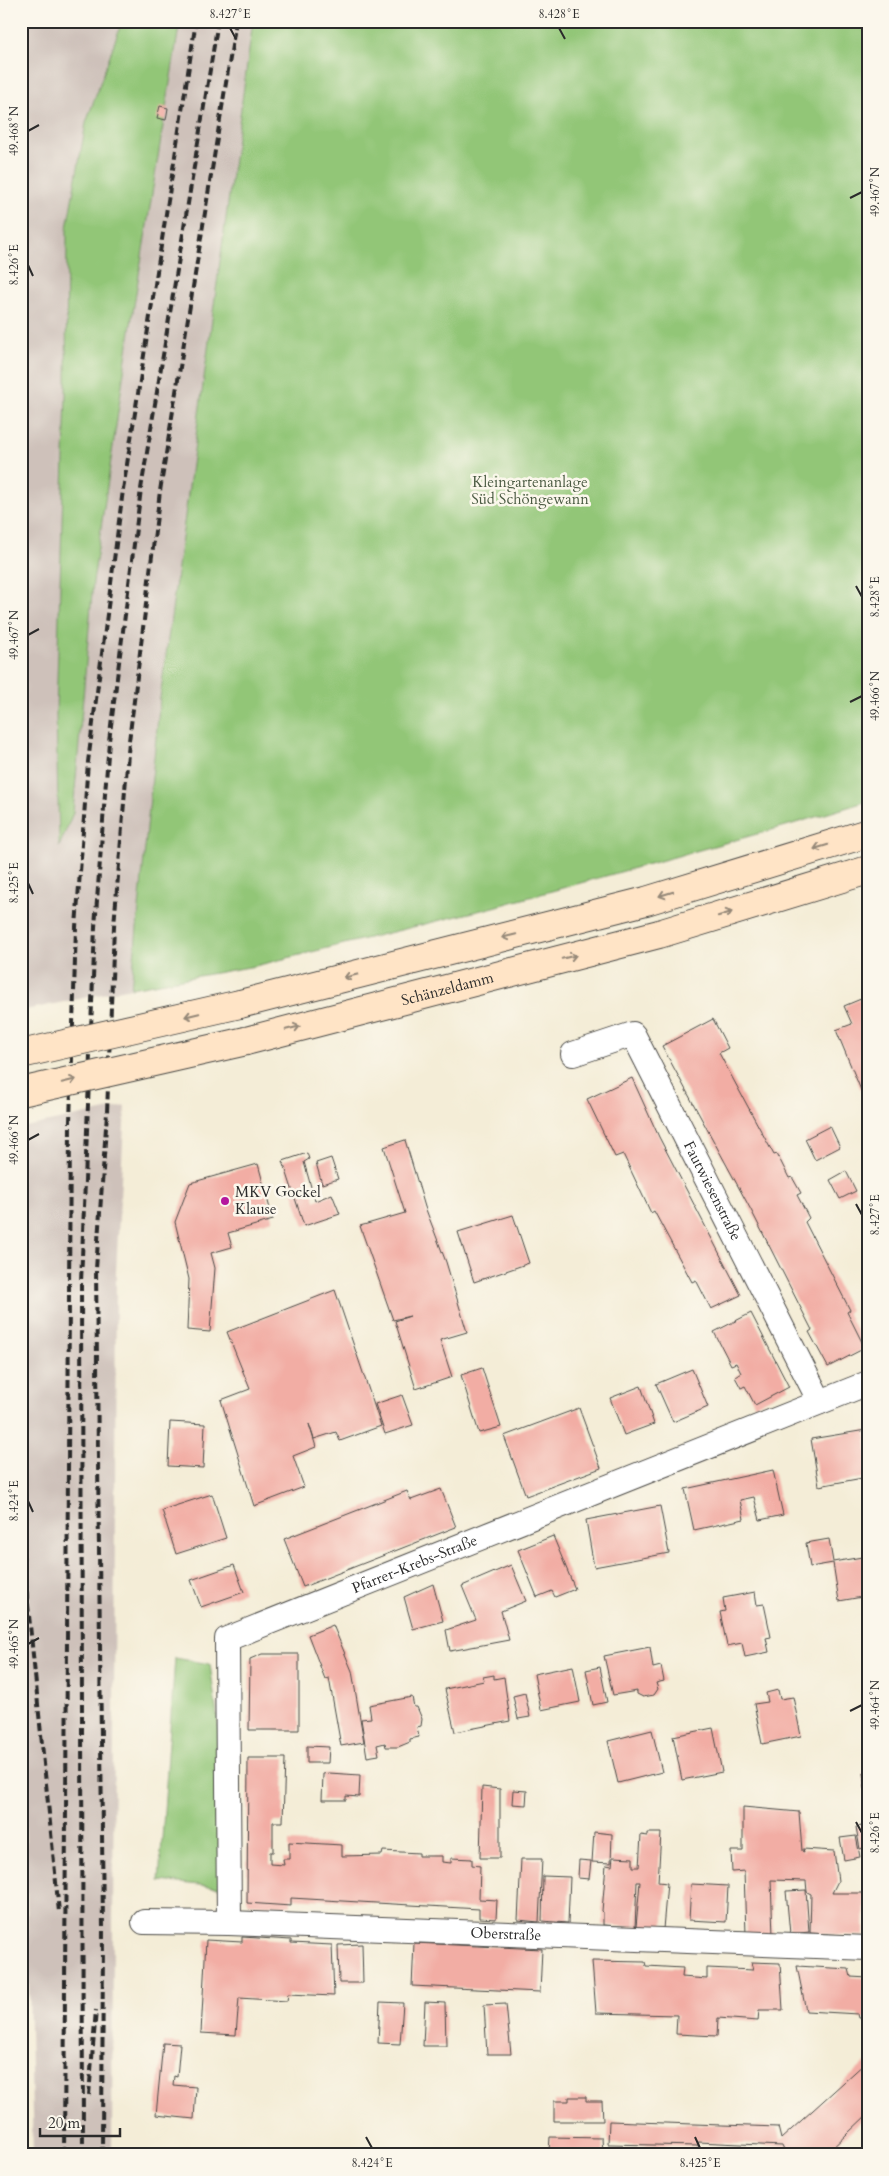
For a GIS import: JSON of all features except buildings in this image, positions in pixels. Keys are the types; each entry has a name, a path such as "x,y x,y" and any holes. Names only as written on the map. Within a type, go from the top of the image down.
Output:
{"main road":[{"path":"21,1054 240,1004 646,900 868,833"},
{"name":"Schänzeldamm","path":"21,1092 246,1041 659,934 868,870"}],"street":[{"name":"Fautwiesenstraße","path":"573,1054 634,1034 820,1402"},
{"name":"Pfarrer-Krebs-Straße","path":"229,1924 227,1639 868,1383"},
{"name":"Oberstraße","path":"144,1922 868,1948"}],"shaded area":[{"path":"21,21 122,21 86,123 67,228 66,395 56,713 58,845 73,813 93,582 131,324 180,21 253,21 160,698 131,988 21,1011"},
{"path":"125,1106 116,1272 112,2155 33,2155 24,1773 21,1759 21,1128"}],"green space":[{"path":"122,21 180,21 131,324 93,582 73,813 59,847 56,713 66,395 67,228 86,123"},
{"name":"Kleingartenanlage Süd Schöngewann","path":"253,21 868,21 868,801 786,826 494,907 255,966 131,988 160,698"},
{"path":"175,1658 210,1664 220,1738 220,1887 159,1881"}],"railway":[{"path":"64,2155 70,1122 76,927 88,762 123,490 196,21"},
{"path":"83,2155 81,1283 95,927 109,741 141,489 218,21"},
{"path":"102,2155 103,1928 96,1269 107,1113 114,926 129,741 160,491 236,21"},
{"path":"21,1172 23,1192 23,1556 59,1912"},
{"path":"89,2095 96,2010"}],"place":[{"name":"MKV Gockel Klause","path":"225,1201"}]}
